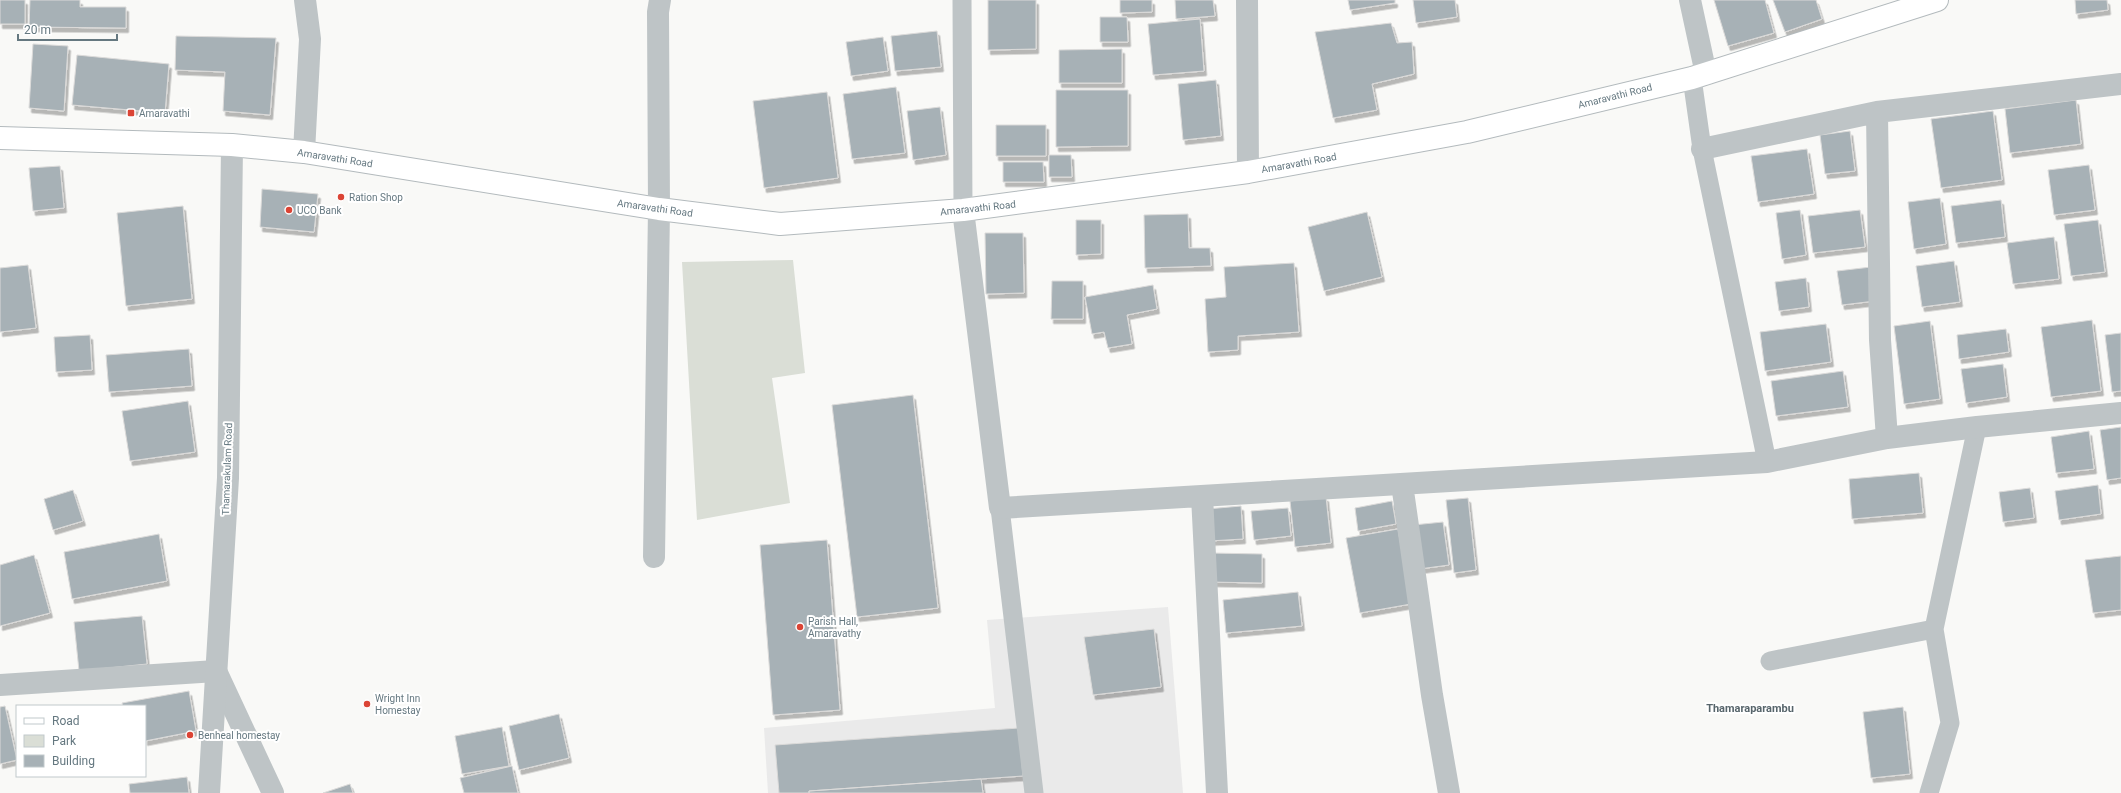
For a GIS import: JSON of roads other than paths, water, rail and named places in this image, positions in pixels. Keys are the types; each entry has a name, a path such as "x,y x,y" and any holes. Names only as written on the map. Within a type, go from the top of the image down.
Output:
{"main road":[{"name":"Amaravathi Road","path":"0,138 232,145 304,152 660,209 780,224 963,210 1248,172 1467,132 1699,76 1938,0"}],"street":[{"path":"304,152 310,39 305,0"},
{"path":"654,557 660,209 658,12 660,0"},
{"path":"1247,0 1248,172"},
{"path":"1690,0 1699,76"},
{"path":"1702,149 1877,112 2121,84"},
{"path":"1877,112 1880,340 1886,438"},
{"name":"Thamarakulam Road","path":"209,793 228,478 232,145"},
{"path":"963,210 1000,508 1767,462 1886,438 1977,427 2121,413"},
{"path":"1402,484 1432,695 1449,793"},
{"path":"1202,496 1217,793"},
{"path":"0,685 216,671 273,793"}],"lane":[{"path":"962,0 963,210"},
{"path":"1699,76 1702,149 1767,462"},
{"path":"1929,793 1950,723 1934,629 1977,427"},
{"path":"1000,508 1034,793"},
{"path":"1770,661 1934,629"}],"place":[{"name":"Amaravathi","path":"131,113"},
{"name":"Ration Shop","path":"341,197"},
{"name":"UCO Bank","path":"289,210"},
{"name":"Parish Hall, Amaravathy","path":"800,627"},
{"name":"Wright Inn Homestay","path":"367,704"},
{"name":"Benheal homestay","path":"190,735"}],"district":[{"name":"Thamaraparambu","path":"1750,708"}]}
